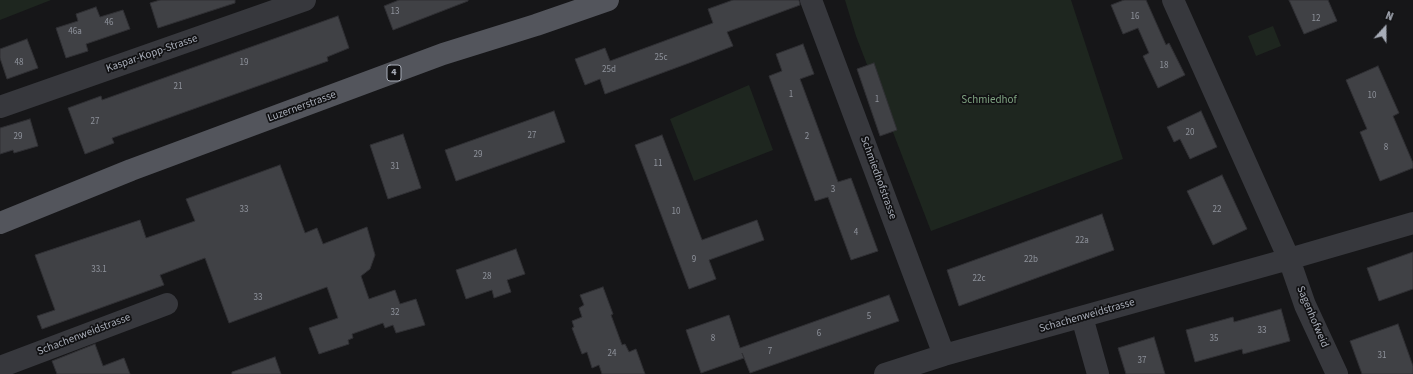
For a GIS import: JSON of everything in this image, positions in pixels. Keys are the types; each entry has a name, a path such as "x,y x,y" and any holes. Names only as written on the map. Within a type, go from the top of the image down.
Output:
{"main road":[{"name":"Luzernerstrasse","path":"0,223 131,170 443,54 536,25 608,0"}],"street":[{"name":"Kaspar-Kopp-Strasse","path":"0,107 305,0"},
{"name":"Schmiedhofstrasse","path":"811,0 944,355"},
{"path":"1173,0 1289,259"},
{"name":"Schachenweidstrasse","path":"885,374 944,355 1413,223"},
{"name":"Sagenhofweid","path":"1289,259 1305,305 1337,374"},
{"name":"Schachenweidstrasse","path":"0,367 167,304"},
{"path":"1082,317 1098,374"}],"green space":[{"path":"0,0 51,0 0,20"},
{"name":"Schmiedhof","path":"845,0 1071,0 1123,159 931,231 856,36"},
{"path":"1273,26 1281,46 1256,56 1248,36"},
{"path":"749,85 773,150 694,181 670,119"}],"building":[{"path":"160,0 235,0 235,3 158,28 150,3"},
{"path":"399,0 468,1 393,30 384,6"},
{"path":"733,0 799,0 800,5 727,32 733,46 689,63 605,94 600,79 585,85 575,59 605,48 610,61 713,23 708,9"},
{"path":"1124,0 1146,0 1166,45 1169,43 1185,75 1158,88 1143,56 1149,53 1138,28 1123,34 1111,5"},
{"path":"1289,0 1328,0 1337,21 1304,34"},
{"path":"96,7 100,17 123,10 130,29 86,44 88,51 66,58 56,28 78,21 76,14"},
{"path":"338,16 349,48 327,57 328,61 112,138 114,143 85,154 68,108 101,96 102,100"},
{"path":"27,39 38,68 7,79 0,58 0,49"},
{"path":"803,44 814,74 800,79 838,182 851,178 878,251 851,260 828,197 815,201 769,76 782,71 776,54"},
{"path":"874,63 897,130 880,136 857,69"},
{"path":"1378,66 1399,113 1393,116 1413,163 1413,168 1380,181 1360,132 1367,129 1346,80"},
{"path":"554,111 565,142 456,181 445,150"},
{"path":"1201,111 1217,147 1190,159 1180,139 1174,142 1167,127"},
{"path":"30,119 38,146 14,153 13,150 0,154 0,128"},
{"path":"403,134 421,188 388,199 370,145"},
{"path":"662,135 702,240 757,220 764,240 709,260 716,279 689,289 635,145"},
{"path":"280,165 305,233 317,228 323,244 367,227 375,255 370,269 361,276 369,299 395,290 400,304 416,299 425,325 396,333 393,325 385,328 383,323 352,334 353,338 348,340 349,344 319,354 309,328 338,318 327,287 229,323 205,258 160,275 164,285 42,329 37,316 55,310 35,255 140,220 146,238 195,221 186,199"},
{"path":"1222,175 1247,229 1213,245 1187,191"},
{"path":"1102,214 1114,250 959,306 947,270"},
{"path":"516,249 525,274 507,280 511,292 494,298 492,290 466,299 456,270"},
{"path":"1413,252 1413,289 1379,301 1367,268"},
{"path":"603,287 622,345 625,344 629,352 636,349 645,374 602,374 599,365 592,368 587,352 582,354 572,328 574,327 572,321 582,317 579,308 584,305 580,295"},
{"path":"889,295 899,321 750,373 744,358 701,373 686,330 729,315 740,348"},
{"path":"1281,309 1290,341 1243,354 1242,349 1195,362 1186,330 1233,317 1234,322"},
{"path":"1398,324 1413,366 1413,374 1362,374 1350,341"},
{"path":"1154,337 1165,374 1126,374 1118,348"},
{"path":"95,344 103,366 124,358 130,374 57,374 52,361"},
{"path":"275,357 281,374 232,374 232,372"}]}
